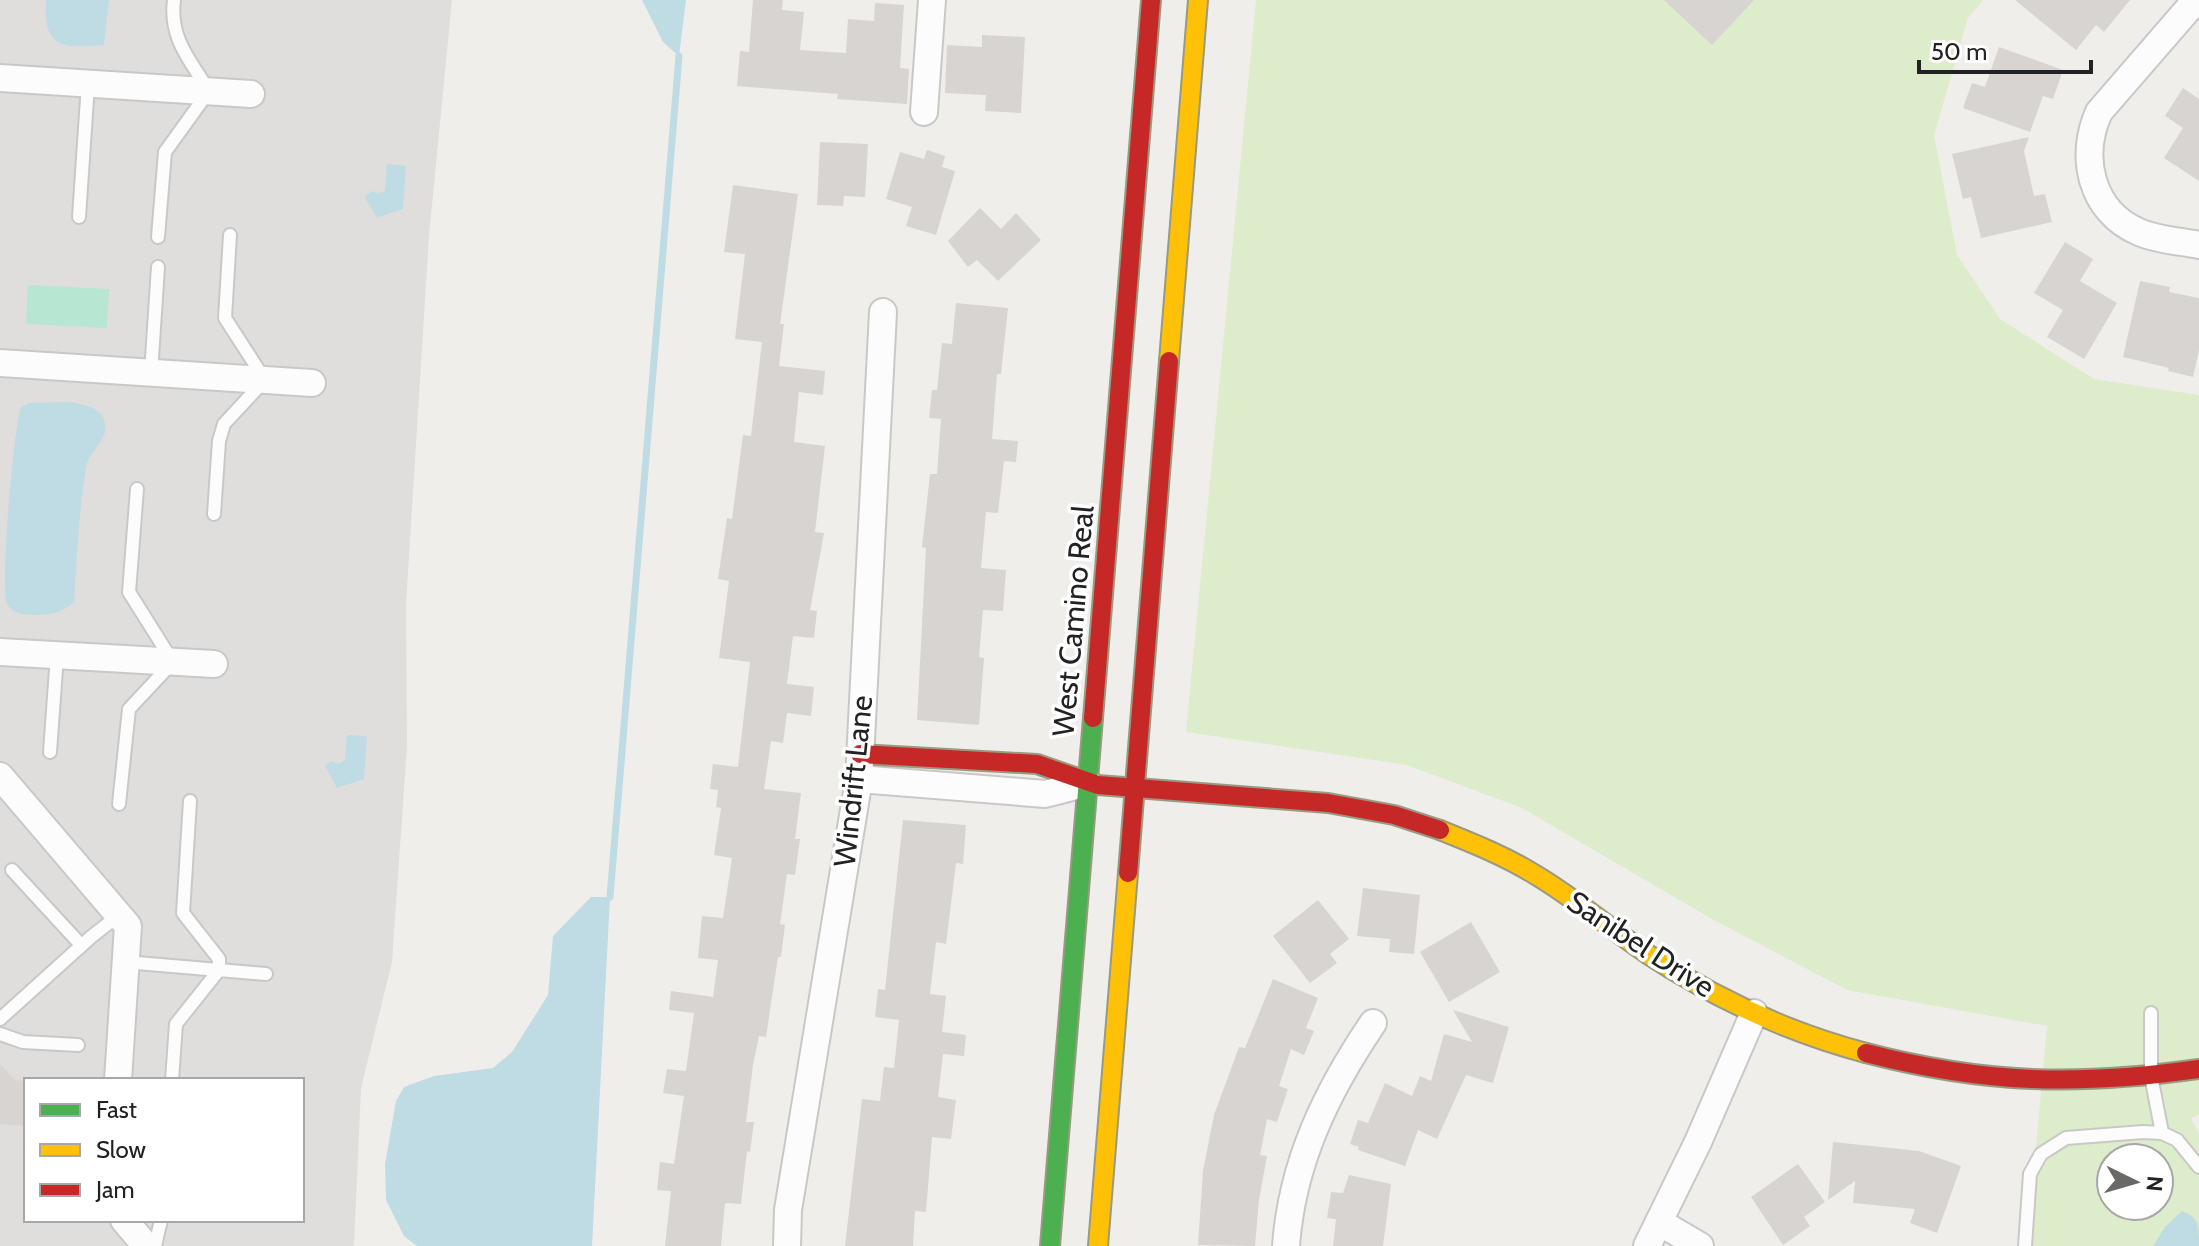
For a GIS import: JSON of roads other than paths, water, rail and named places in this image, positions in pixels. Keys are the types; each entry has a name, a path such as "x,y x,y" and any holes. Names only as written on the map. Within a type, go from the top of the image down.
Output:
{"street":[{"path":"924,112 932,0"},
{"name":"West Camino Real","path":"1050,1246 1151,0"},
{"path":"1098,1246 1198,0"},
{"path":"2196,0 2099,112 2088,158 2098,193 2111,213 2123,223 2152,236 2199,245"},
{"path":"0,78 251,94"},
{"name":"Windrift Lane","path":"787,1246 788,1210 860,767 883,312"},
{"path":"0,363 312,383"},
{"path":"0,652 214,664"},
{"name":"Sanibel Drive","path":"860,767 1045,794 1088,783 1322,803 1382,813 1478,845 1532,872 1651,955 1705,988 1754,1013 1813,1037 1920,1067 1983,1076 2046,1081 2110,1080 2199,1069"},
{"path":"0,776 128,926 118,1078"},
{"path":"1647,1246 1698,1142 1754,1013"},
{"path":"1286,1246 1296,1182 1312,1131 1343,1067 1373,1023"},
{"path":"126,1222 146,1246"},
{"path":"1659,1222 1700,1246"}],"lane":[{"path":"158,237 165,152 209,91 174,31 174,0"},
{"path":"79,217 88,84"},
{"path":"214,514 219,441 224,424 265,380 225,318 230,235"},
{"path":"151,373 158,267"},
{"path":"119,804 129,709 173,662 129,592 137,489"},
{"path":"50,752 57,655"},
{"path":"172,1078 176,1024 219,970 219,959 183,913 190,801"},
{"path":"12,870 81,945"},
{"path":"0,1019 81,945 119,915"},
{"path":"125,962 266,974"},
{"path":"2151,1013 2151,1076 2162,1133"},
{"path":"0,1034 23,1042 78,1045"},
{"path":"2025,1246 2030,1174 2041,1154 2066,1138 2162,1133 2177,1140 2199,1167"},
{"path":"155,1246 161,1222"}],"water":[{"path":"46,0 109,0 104,45 76,46 58,42 48,28"},
{"path":"642,0 686,0 679,56 663,42"},
{"path":"387,164 406,166 403,209 377,218 364,196 373,191 378,194 385,191"},
{"path":"70,402 96,410 105,423 102,440 86,466 74,602 51,614 22,614 7,604 5,591 8,512 19,414 21,407 29,403"},
{"path":"347,735 367,736 364,779 337,788 325,766 332,761 338,764 345,760"},
{"path":"591,897 610,897 592,1246 417,1246 404,1236 386,1200 385,1164 396,1101 404,1087 434,1076 493,1068 512,1052 548,995 553,936"},
{"path":"2182,1211 2192,1216 2197,1223 2199,1246 2153,1246 2165,1227 2175,1222"}],"waterway":[{"path":"610,897 679,56"}]}
